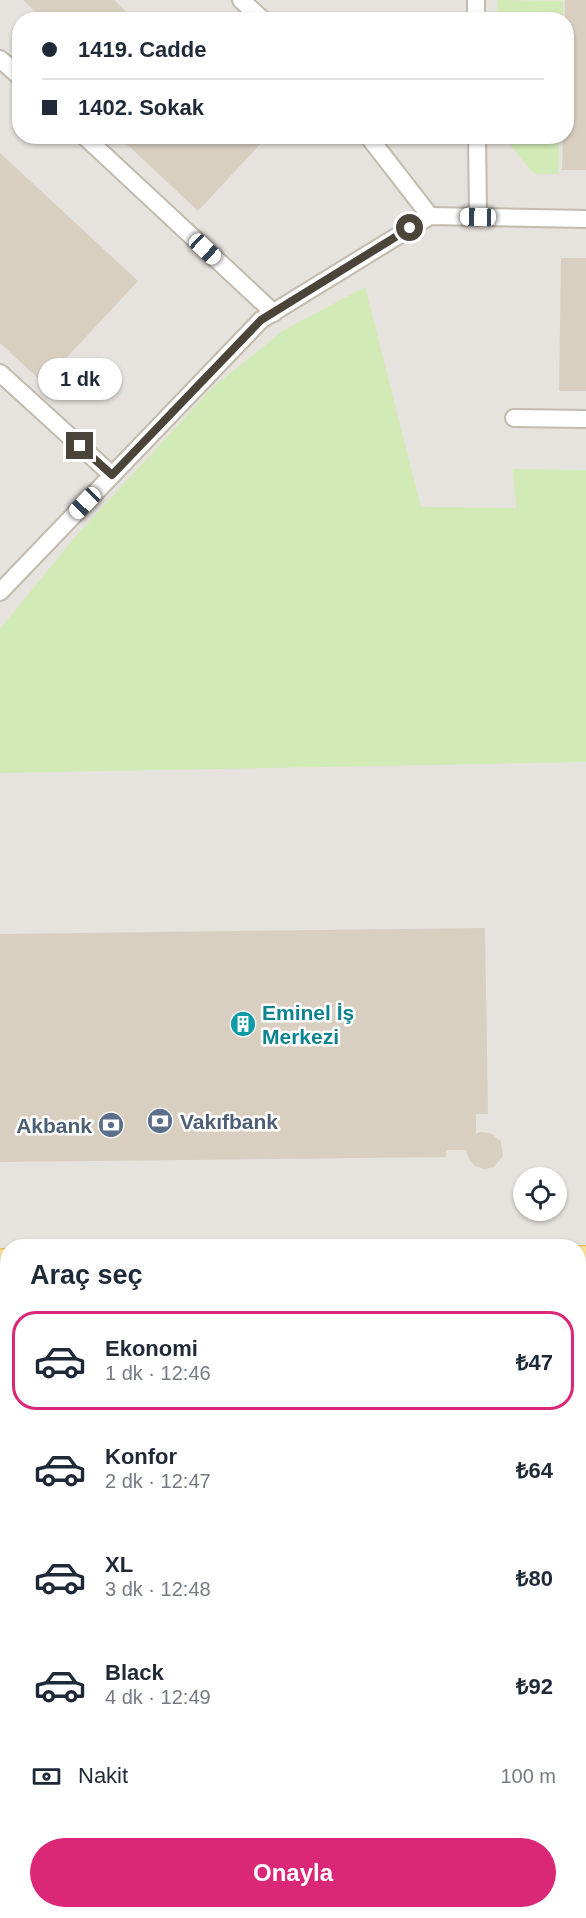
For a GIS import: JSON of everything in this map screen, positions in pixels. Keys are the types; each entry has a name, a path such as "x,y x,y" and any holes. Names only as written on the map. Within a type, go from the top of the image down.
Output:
{"lane":[{"path":"241,0 254,12"},
{"path":"0,59 12,70"},
{"path":"93,144 274,313"},
{"path":"374,144 429,216"},
{"path":"477,144 478,217"},
{"path":"0,592 261,320 429,216 586,219"},
{"path":"0,373 112,475"},
{"path":"514,418 586,419"}],"shaded area":[{"path":"0,0 586,0 586,1239 0,1239"}],"green space":[{"path":"498,0 563,1 563,12 497,12"},
{"path":"510,144 559,144 558,174 534,174"},
{"path":"365,287 421,507 516,508 513,469 586,470 586,762 0,773 0,629 75,537 212,388 284,330"}],"building":[{"path":"23,0 114,0 127,12 36,12"},
{"path":"565,0 586,0 586,170 562,170 563,144 574,144 574,12 565,12"},
{"path":"127,144 260,144 198,211"},
{"path":"0,153 138,281 43,383 0,343"},
{"path":"561,258 586,258 586,391 559,391"},
{"name":"Eminel İş Merkezi","path":"485,928 488,1114 476,1114 476,1134 490,1133 501,1141 503,1156 494,1167 484,1169 475,1166 466,1150 446,1150 446,1157 0,1162 0,934"}],"place":[{"name":"Eminel İş Merkezi","path":"243,1024"},
{"name":"Vakıfbank","path":"160,1121"},
{"name":"Akbank","path":"111,1125"}],"route":[{"path":"80,446 112,475 261,320 410,228"}]}
